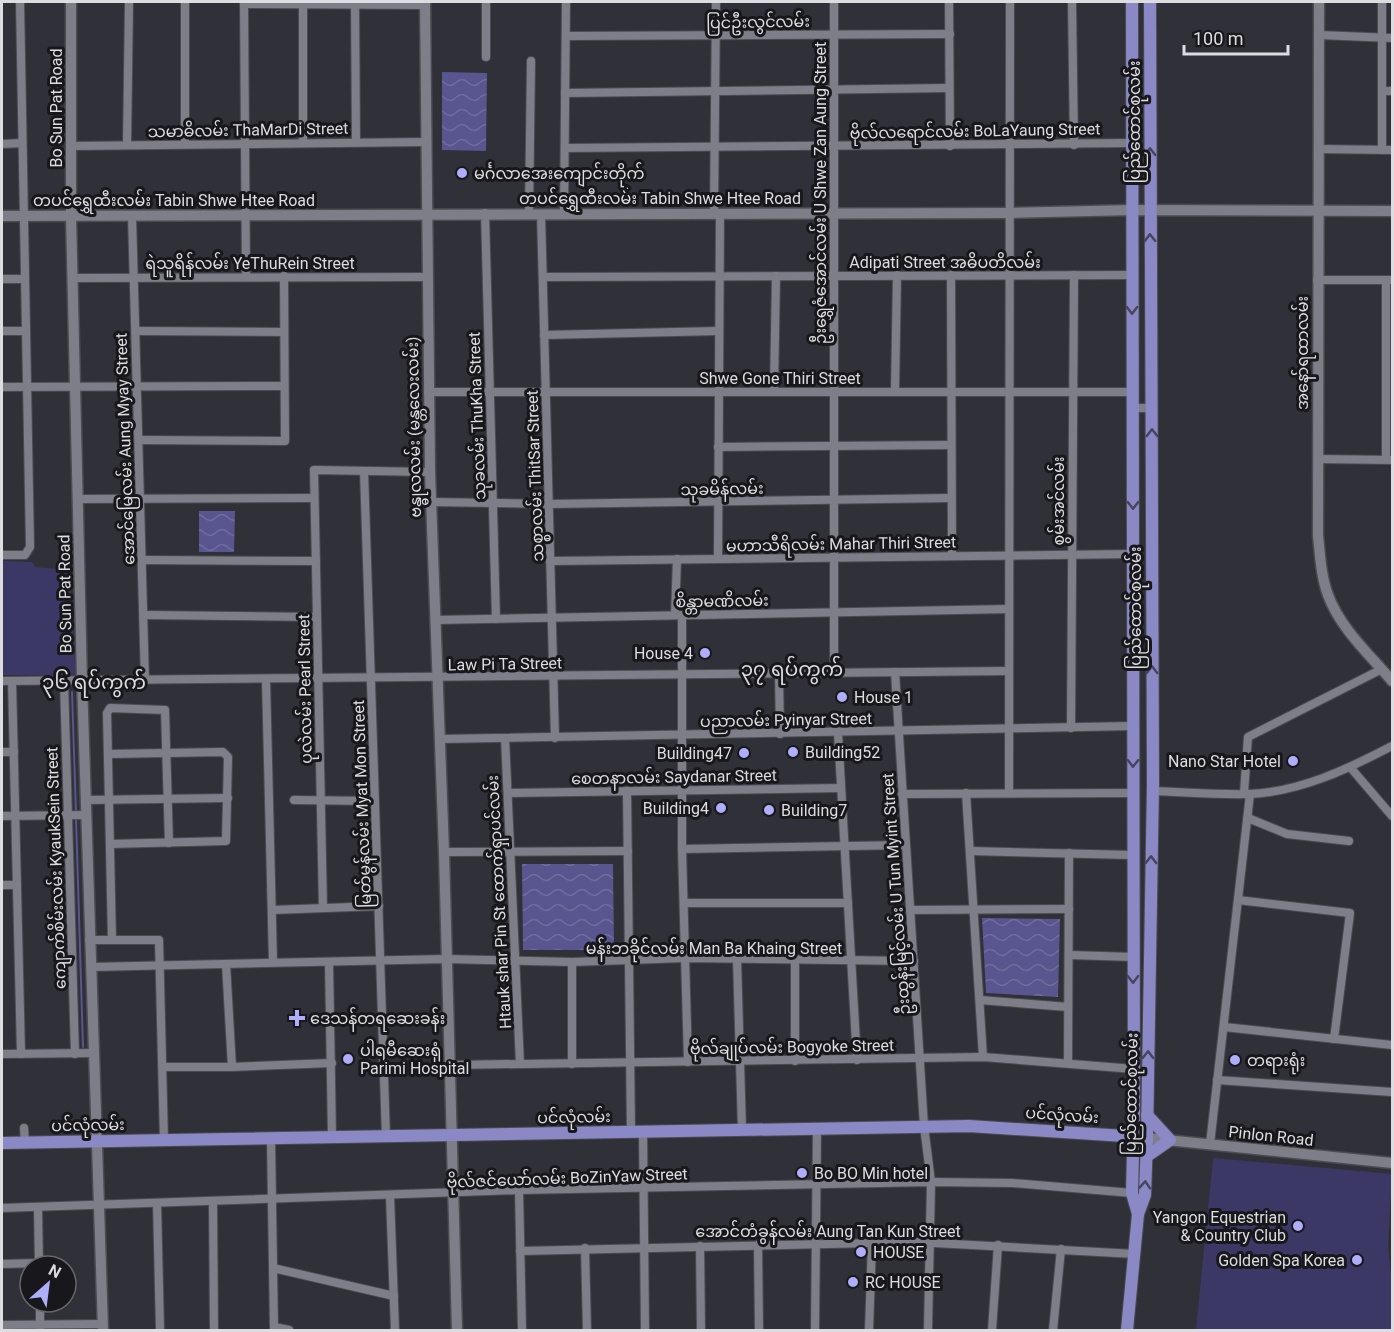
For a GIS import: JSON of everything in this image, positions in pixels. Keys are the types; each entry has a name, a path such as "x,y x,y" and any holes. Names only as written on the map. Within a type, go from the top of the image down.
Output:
{"main road":[{"name":"ပြည်ထောင်စုလမ်း","path":"1127,1330 1138,1214 1145,1195 1147,1156 1147,1138 1140,1113 1134,1069 1132,2"},
{"name":"ပြည်ထောင်စုလမ်း","path":"1138,1214 1132,1193 1134,1136 1140,1113 1152,791 1150,2"},
{"path":"1133,707 1152,706"},
{"path":"1134,1155 1126,1144 1111,1135 1125,1127 1140,1113 1170,1140 1147,1156"},
{"name":"ပင်လုံလမ်း","path":"2,1143 924,1126 969,1126 1147,1138"}],"street":[{"path":"2,555 29,553 20,2"},
{"name":"Bo Sun Pat Road","path":"71,2 71,216 82,681 103,1327"},
{"path":"127,145 129,2"},
{"path":"185,2 185,144"},
{"path":"486,2 486,57"},
{"path":"564,214 566,2"},
{"path":"716,2 716,147 720,276 718,559"},
{"name":"ဦးရွှေဇံအောင်လမ်း U Shwe Zan Aung Street","path":"834,2 834,673"},
{"path":"949,2 950,146"},
{"path":"1009,793 1010,2"},
{"path":"1072,2 1074,145"},
{"name":"အနော်ရထာလမ်း","path":"1319,2 1318,535 1328,596 1342,622 1392,681"},
{"path":"1382,2 1382,150"},
{"path":"246,276 244,3 425,3"},
{"path":"303,3 303,143"},
{"path":"355,3 356,142"},
{"name":"ဗန္ဓုလလမ်း (မန္တလေးလမ်း)","path":"425,3 429,472 444,852 445,959 457,1330"},
{"name":"ပြင်ဦးလွင်လမ်း","path":"566,36 950,33"},
{"path":"1318,35 1392,38"},
{"path":"529,214 531,61"},
{"path":"566,93 949,88"},
{"path":"1382,91 1392,91"},
{"name":"သမာဓိလမ်း ThaMarDi Street","path":"71,146 425,142"},
{"name":"ဗိုလ်လရောင်လမ်း BoLaYaung Street","path":"565,148 1074,145 1132,142"},
{"path":"2,144 22,143"},
{"path":"1318,149 1392,150"},
{"name":"တပင်ရွှေထီးလမ်း Tabin Shwe Htee Road","path":"2,216 1010,213 1132,210 1392,212"},
{"name":"သုခလမ်း ThuKha Street","path":"485,213 496,619"},
{"name":"သစ္စာလမ်း ThitSar Street","path":"541,214 555,738"},
{"name":"အောင်မြေလမ်း Aung Myay Street","path":"132,216 145,681"},
{"path":"895,391 897,275"},
{"path":"951,275 952,556"},
{"name":"စွမ်းအင်လမ်း","path":"1071,728 1074,275"},
{"name":"Adipati Street အဓိပတိလမ်း","path":"543,277 1132,275"},
{"path":"139,440 285,441 284,276"},
{"path":"774,391 776,276"},
{"name":"ရဲသူရိန်လမ်း YeThuRein Street","path":"74,278 426,277"},
{"path":"2,279 24,279"},
{"path":"1317,280 1389,280 1389,459 1318,459"},
{"path":"2,331 26,331"},
{"path":"136,331 284,332"},
{"path":"544,335 719,331"},
{"path":"2,387 284,387"},
{"name":"Shwe Gone Thiri Street","path":"428,392 1133,392"},
{"path":"1133,408 1151,408"},
{"path":"718,447 951,446"},
{"name":"ပုလဲလမ်း Pearl Street","path":"323,908 314,470 364,471"},
{"path":"364,471 429,472"},
{"name":"မြတ်မွန်လမ်း Myat Mon Street","path":"364,471 386,1137"},
{"path":"78,499 314,498"},
{"name":"သုခမိန်လမ်း","path":"430,502 549,504 951,498"},
{"name":"မဟာသီရိလမ်း Mahar Thiri Street","path":"550,561 1133,554"},
{"path":"678,559 688,1062"},
{"path":"142,560 315,561"},
{"name":"စိန္တာမဏိလမ်း","path":"435,620 1009,609"},
{"path":"144,615 317,617"},
{"path":"1210,1144 1248,818 1248,737 1382,669"},
{"name":"Law Pi Ta Street","path":"2,681 437,679 1009,671"},
{"name":"ဦးထွန်းမြင့်လမ်း U Tun Myint Street","path":"895,672 924,1126 932,1182 928,1330"},
{"path":"779,674 780,734"},
{"path":"266,680 273,962"},
{"path":"12,681 21,1054"},
{"name":"ကျောက်စိမ်းလမ်း KyaukSein Street","path":"64,681 75,1054"},
{"path":"112,940 107,713 110,708 165,710 169,843"},
{"name":"ပညာလမ်း Pyinyar Street","path":"439,740 1133,726"},
{"path":"838,733 857,1060"},
{"name":"Htauk shar Pin St ထောက်ရှာပင်လမ်း","path":"505,738 520,1064"},
{"path":"1152,791 1247,794 1300,785 1350,767 1392,746"},
{"path":"2,752 14,752"},
{"path":"108,754 227,753 226,841 223,843 110,844"},
{"path":"1350,767 1392,816"},
{"name":"စေတနာလမ်း Saydanar Street","path":"508,793 841,788"},
{"path":"627,791 631,1063 644,1189 645,1330"},
{"path":"966,793 983,1057"},
{"path":"902,794 1133,793"},
{"path":"86,800 168,797 228,798"},
{"path":"294,800 375,801"},
{"path":"2,816 86,815"},
{"path":"1248,818 1287,834 1349,841"},
{"path":"682,849 906,845"},
{"path":"444,852 628,851"},
{"path":"970,851 1132,855"},
{"path":"1068,1062 1069,853"},
{"path":"2,885 17,885"},
{"path":"1238,900 1350,913 1334,1039"},
{"path":"684,903 848,903"},
{"path":"272,910 378,906"},
{"path":"910,910 1069,909"},
{"path":"89,940 159,940 165,1141"},
{"path":"1069,955 1133,957"},
{"name":"မန်းဘခိုင်လမ်း Man Ba Khaing Street","path":"380,960 572,962 685,958 914,961"},
{"path":"737,959 742,1062 742,1130"},
{"path":"90,967 380,960"},
{"path":"795,960 795,1061"},
{"path":"329,962 332,1137"},
{"path":"572,962 572,1064"},
{"path":"226,964 232,1067"},
{"path":"980,1000 1068,1007"},
{"path":"1224,1027 1392,1045"},
{"path":"2,1054 94,1053"},
{"name":"ဗိုလ်ချုပ်လမ်း Bogyoke Street","path":"450,1065 983,1057 1134,1069"},
{"path":"163,1067 332,1063"},
{"path":"1217,1080 1392,1092"},
{"path":"24,1128 25,1143"},
{"path":"815,1330 817,1129"},
{"name":"Pinlon Road","path":"1147,1138 1392,1160"},
{"path":"271,1139 274,1329 289,1330"},
{"name":"ဗိုလ်ဇင်ယော်လမ်း BoZinYaw Street","path":"2,1208 519,1190 932,1182 1012,1183 1132,1193"},
{"path":"519,1190 522,1330"},
{"path":"390,1196 394,1330"},
{"path":"213,1201 214,1330"},
{"path":"157,1203 160,1330"},
{"path":"38,1208 39,1254"},
{"name":"အောင်တံခွန်လမ်း Aung Tan Kun Street","path":"520,1251 644,1246 932,1242 1136,1254"},
{"path":"868,1330 872,1243"},
{"path":"758,1245 759,1330"},
{"path":"992,1330 998,1245"},
{"path":"700,1246 702,1330"},
{"path":"585,1248 587,1330"},
{"path":"1053,1330 1061,1249"},
{"path":"2,1264 18,1264"},
{"path":"273,1268 394,1296"},
{"path":"2,1325 40,1328 103,1327"}],"shaded area":[{"path":"2,561 32,562 35,567 69,570 76,675 2,675"},
{"name":"Yangon Equestrian & Country Club","path":"1213,1158 1392,1174 1388,1246 1392,1283 1392,1330 1196,1330"}],"water":[{"path":"442,72 487,73 486,151 442,150"},
{"path":"199,511 235,511 234,552 199,552"},
{"path":"522,864 613,864 614,950 523,950"},
{"path":"982,918 1060,919 1058,997 986,993"}],"waterway":[{"path":"72,692 76,813"},
{"path":"76,818 83,1047"}],"place":[{"name":"မင်္ဂလာအေးကျောင်းတိုက်","path":"462,173"},
{"name":"House 4","path":"705,653"},
{"name":"House 1","path":"842,697"},
{"name":"Building52","path":"793,752"},
{"name":"Building47","path":"744,753"},
{"name":"Nano Star Hotel","path":"1293,761"},
{"name":"Building4","path":"721,808"},
{"name":"Building7","path":"769,810"},
{"name":"ဒေသန်တရဆေးခန်း","path":"297,1018"},
{"name":"ပါရမီဆေးရုံ Parimi Hospital","path":"348,1059"},
{"name":"တရားရုံး","path":"1235,1060"},
{"name":"Bo BO Min hotel","path":"802,1173"},
{"name":"Yangon Equestrian & Country Club","path":"1298,1226"},
{"name":"HOUSE","path":"861,1252"},
{"name":"Golden Spa Korea","path":"1357,1260"},
{"name":"RC HOUSE","path":"853,1282"}],"district":[{"name":"၃၇ ရပ်ကွက်","path":"792,669"},
{"name":"၃၆ ရပ်ကွက်","path":"94,682"}]}
